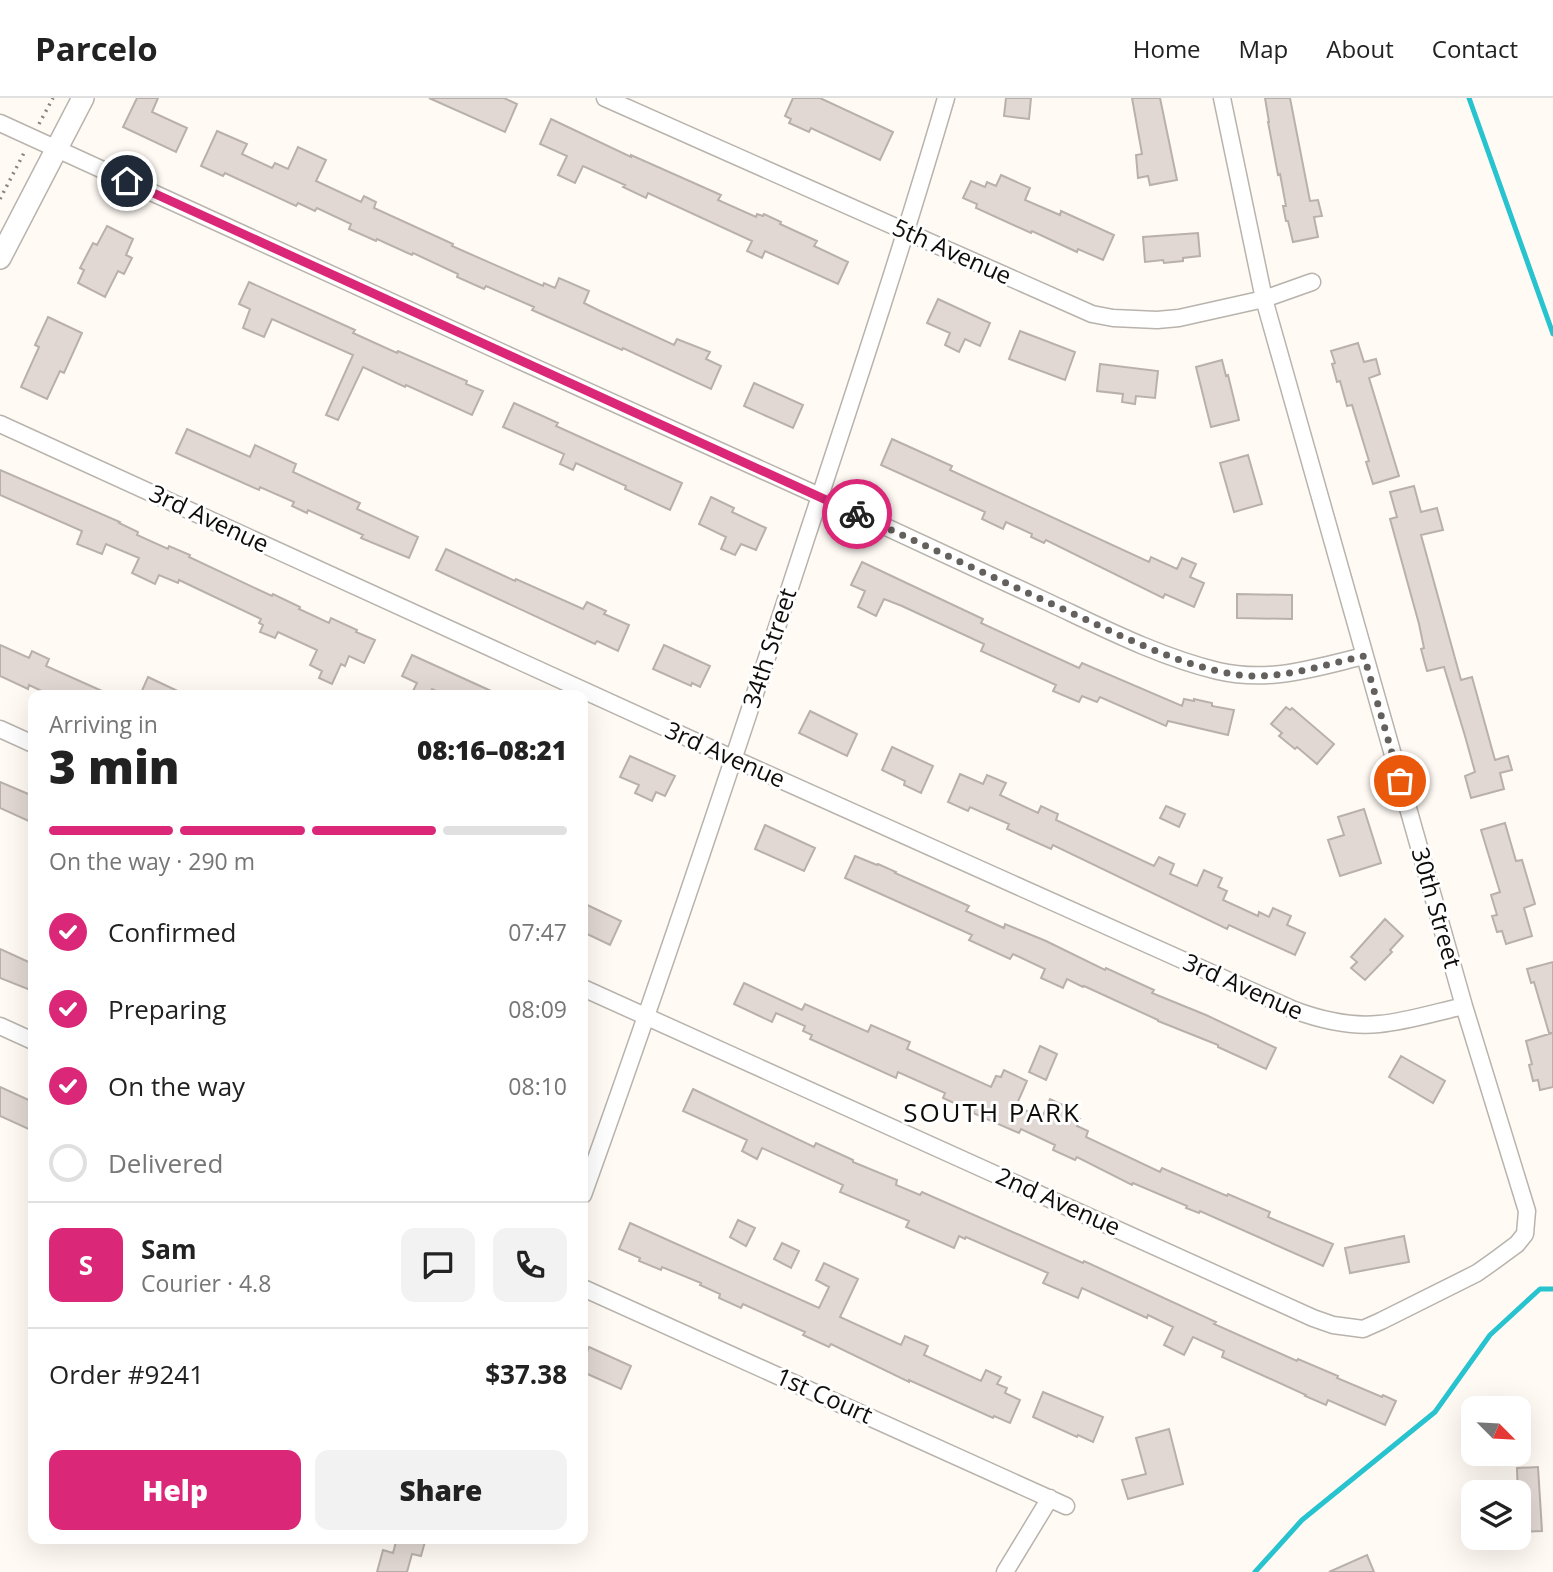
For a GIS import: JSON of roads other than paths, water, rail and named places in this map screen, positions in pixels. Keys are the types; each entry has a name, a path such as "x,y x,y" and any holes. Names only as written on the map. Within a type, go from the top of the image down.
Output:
{"street":[{"path":"0,258 83,98"},
{"name":"5th Avenue","path":"605,98 1092,314 1113,318 1179,318 1264,299 1312,282"},
{"name":"34th Street","path":"588,1181 647,1017 734,759 906,232 946,98"},
{"name":"30th Street","path":"1222,98 1264,299 1464,1006 1527,1211 1525,1234"},
{"path":"0,123 1114,633 1174,658 1239,675 1284,675 1364,656"},
{"name":"3rd Avenue","path":"0,424 583,690"},
{"name":"3rd Avenue","path":"588,692 1314,1018 1357,1025 1380,1024 1464,1006"},
{"path":"0,729 28,742"},
{"name":"2nd Avenue","path":"588,990 1334,1325 1363,1329 1381,1321 1477,1273 1517,1244 1525,1234"},
{"path":"0,1026 28,1039"},
{"name":"1st Court","path":"588,1290 1066,1506"},
{"path":"1004,1572 1050,1498"}],"waterway":[{"path":"1469,98 1553,334"},
{"path":"1255,1572 1302,1520 1435,1412 1490,1335 1540,1289 1553,1289"}],"district":[{"name":"SOUTH PARK","path":"992,1113"}]}
